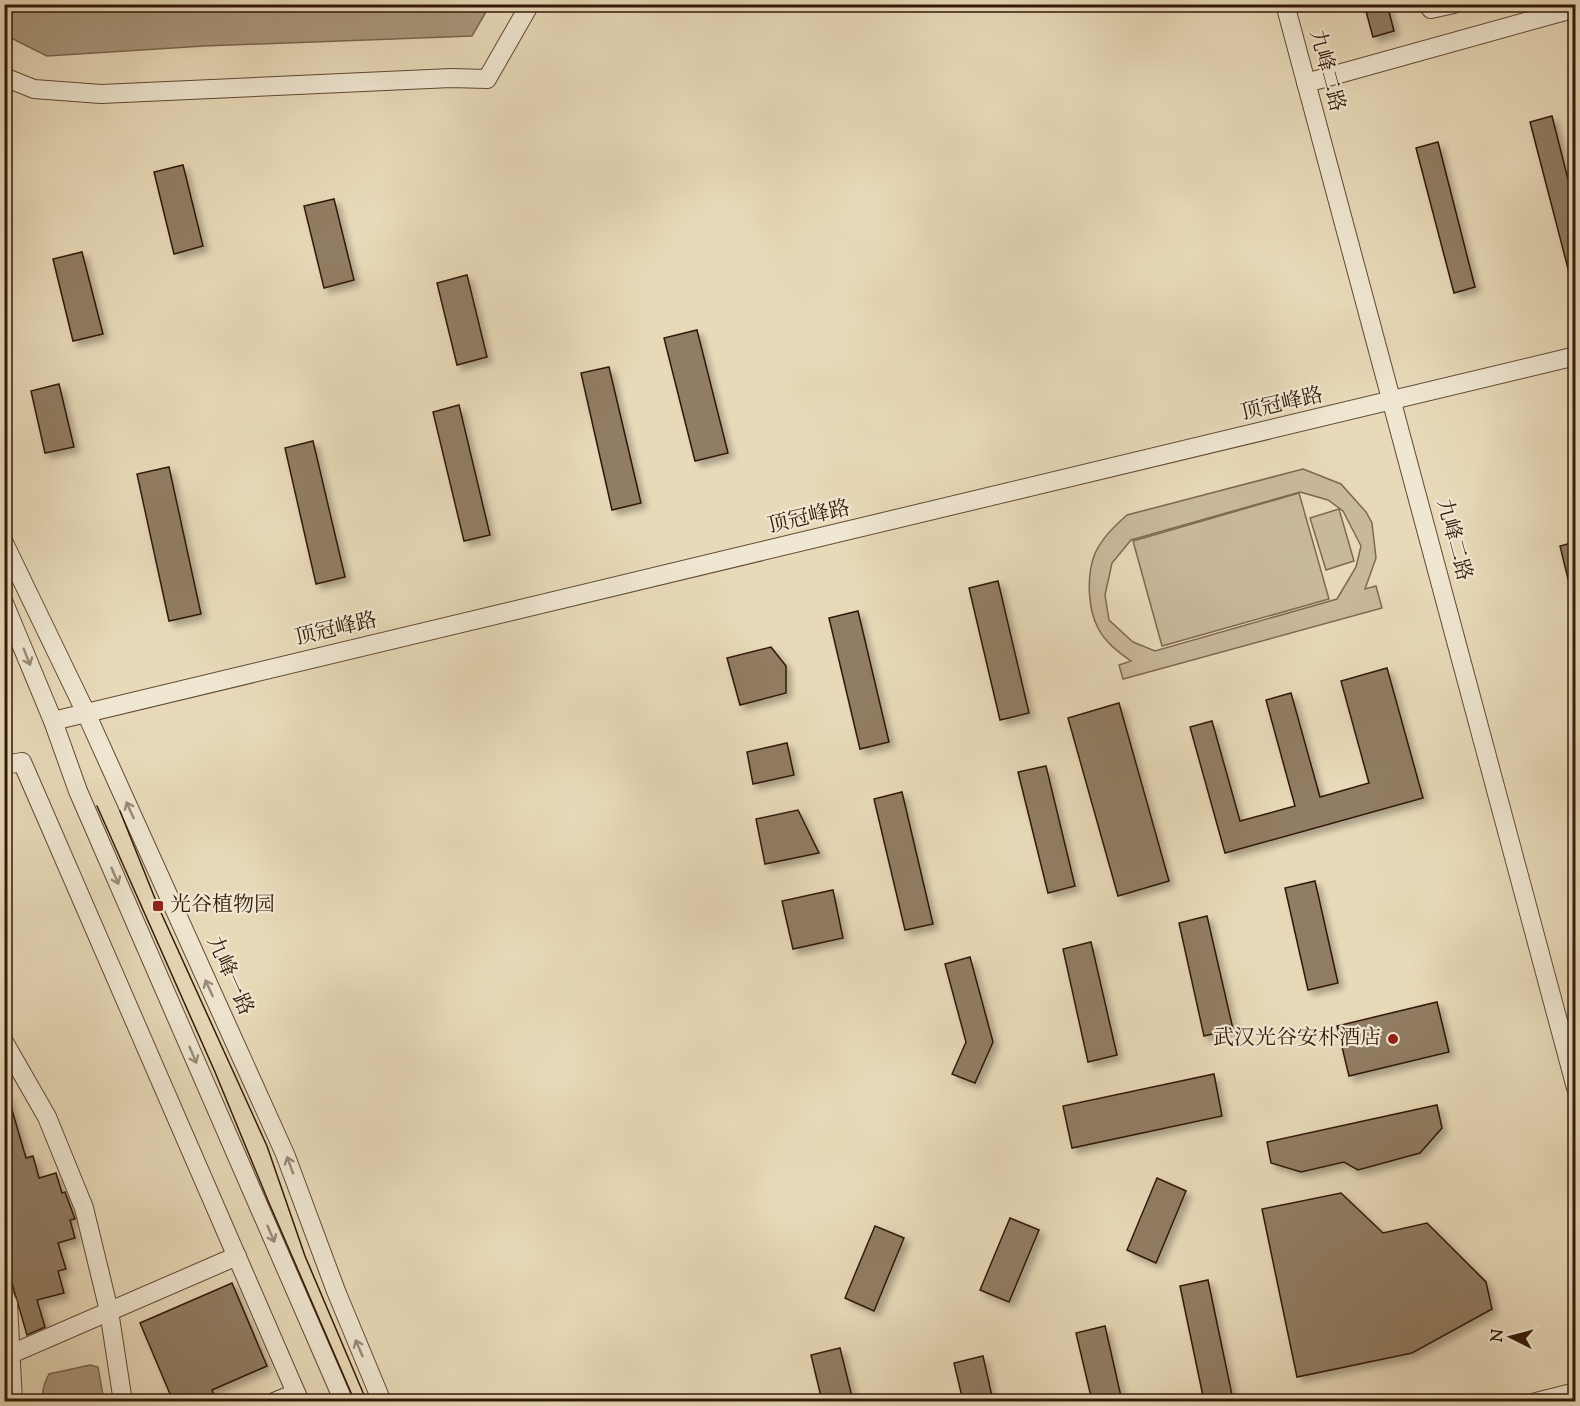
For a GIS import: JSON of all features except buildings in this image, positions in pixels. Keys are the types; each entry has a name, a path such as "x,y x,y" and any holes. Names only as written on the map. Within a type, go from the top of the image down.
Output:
{"street":[{"path":"4,77 34,89 101,94 450,78 487,79 530,4"},
{"name":"九峰二路","path":"1285,4 1575,1088"},
{"path":"1427,4 1431,9 1454,4"},
{"path":"1306,83 1574,7"},
{"name":"顶冠峰路","path":"53,721 1575,356"},
{"name":"九峰一路","path":"4,543 86,713 285,1154 336,1291 382,1401"},
{"path":"4,603 53,721 78,791 344,1401"},
{"path":"4,765 22,762 298,1397 274,1401"},
{"path":"4,1042 47,1117 84,1208 110,1311 123,1401"},
{"path":"11,1354 237,1256"},
{"path":"4,1295 8,1304 13,1401"},
{"path":"1536,1401 1575,1392"}],"shaded area":[{"path":"4,5 490,5 472,36 204,46 47,56 5,35"},
{"path":"1303,469 1341,484 1366,512 1372,523 1376,558 1365,589 1376,586 1382,608 1123,679 1119,665 1131,661 1108,642 1098,628 1090,603 1089,585 1091,567 1098,547 1127,515","holes":["1300,492 1328,500 1343,511 1361,546 1356,567 1337,599 1155,651 1133,642 1109,620 1105,595 1112,563 1131,540"]},
{"path":"1299,493 1329,599 1162,646 1133,541"},
{"path":"1339,509 1354,561 1326,570 1310,518"},
{"path":"90,1365 98,1367 104,1401 43,1401 43,1387 49,1374"}],"tram line":[{"path":"97,806 215,1072 355,1402"},
{"path":"120,811 158,906 267,1146 305,1256 367,1402"}],"place":[{"name":"光谷植物园","path":"158,906"},
{"name":"武汉光谷安朴酒店","path":"1393,1039"}]}
